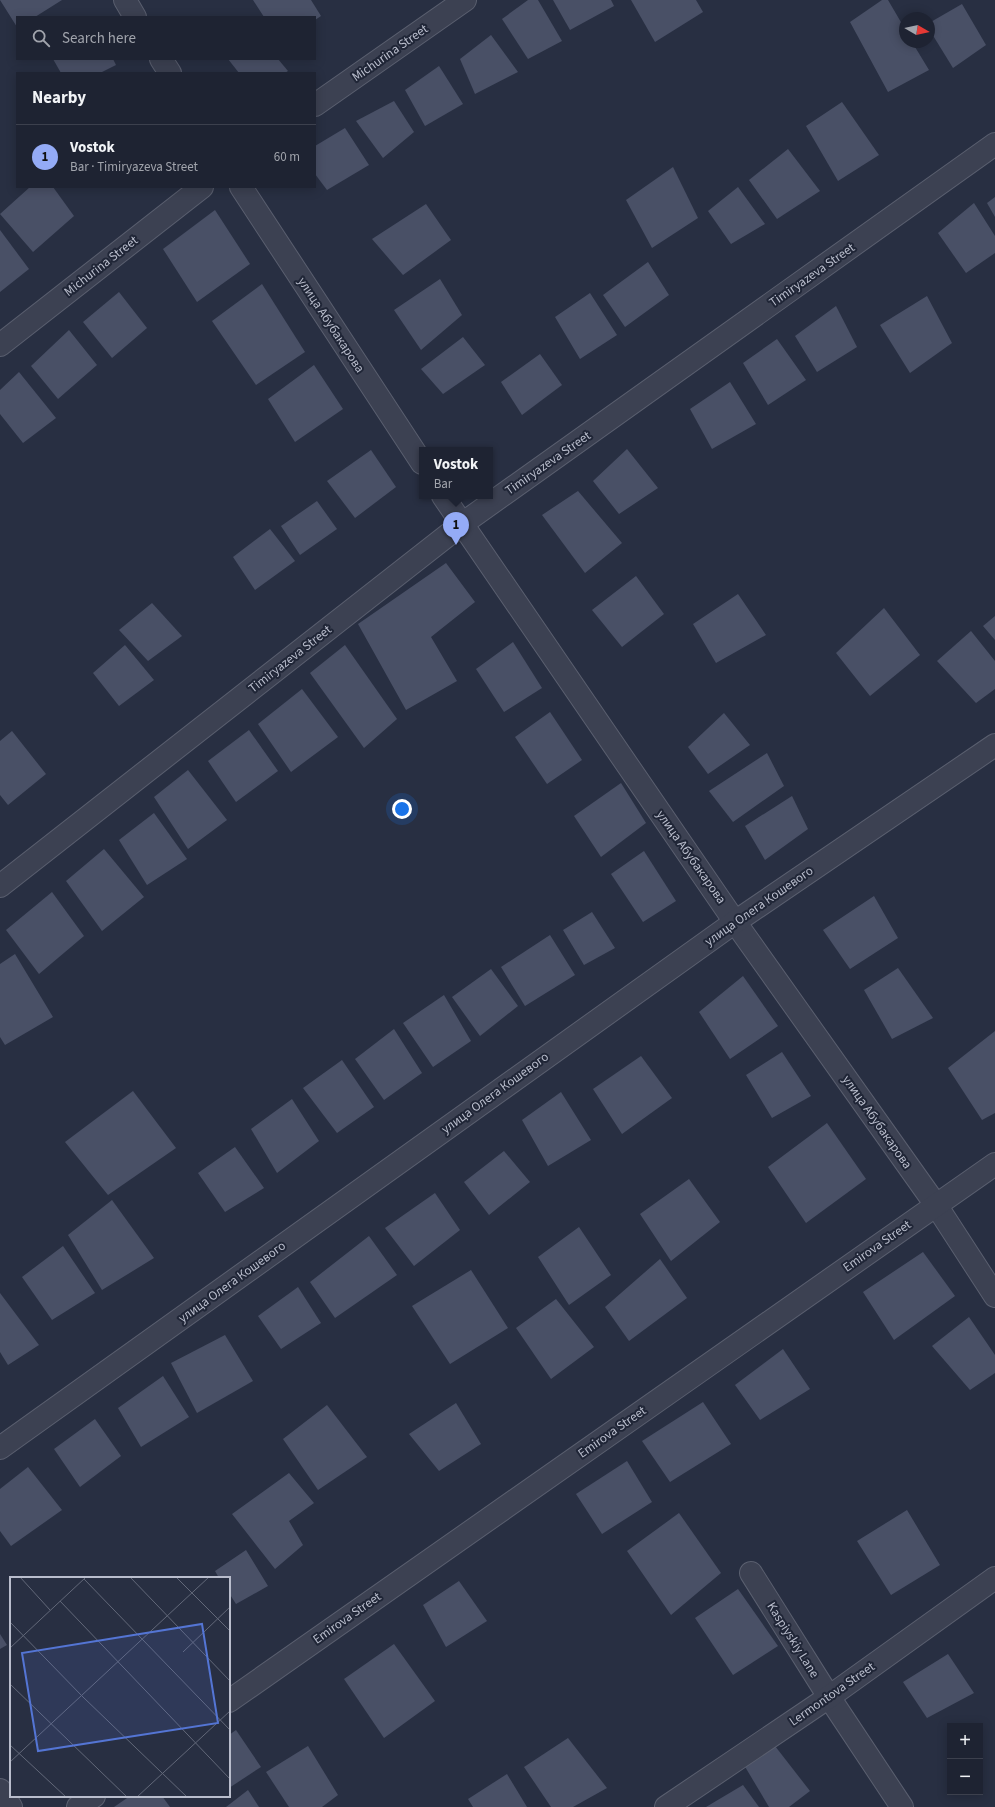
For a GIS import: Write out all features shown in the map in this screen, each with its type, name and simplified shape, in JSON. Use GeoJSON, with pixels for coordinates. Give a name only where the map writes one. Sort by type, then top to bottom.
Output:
{"type":"FeatureCollection","features":[{"type":"Feature","properties":{"kind":"street"},"geometry":{"type":"LineString","coordinates":[[125,0],[134,16]]}},
{"type":"Feature","properties":{"kind":"street","name":"Michurina Street"},"geometry":{"type":"LineString","coordinates":[[316,104],[464,0]]}},
{"type":"Feature","properties":{"kind":"street"},"geometry":{"type":"LineString","coordinates":[[162,60],[169,72]]}},
{"type":"Feature","properties":{"kind":"street","name":"Timiryazeva Street"},"geometry":{"type":"LineString","coordinates":[[0,886],[462,524],[995,144]]}},
{"type":"Feature","properties":{"kind":"street","name":"Michurina Street"},"geometry":{"type":"LineString","coordinates":[[0,345],[201,188]]}},
{"type":"Feature","properties":{"kind":"street","name":"улица Абубакарова"},"geometry":{"type":"LineString","coordinates":[[242,188],[419,458]]}},
{"type":"Feature","properties":{"kind":"street","name":"улица Абубакарова"},"geometry":{"type":"LineString","coordinates":[[445,499],[735,922],[936,1205],[995,1296]]}},
{"type":"Feature","properties":{"kind":"street","name":"улица Олега Кошевого"},"geometry":{"type":"LineString","coordinates":[[0,1448],[735,922],[995,745]]}},
{"type":"Feature","properties":{"kind":"street","name":"Emirova Street"},"geometry":{"type":"LineString","coordinates":[[230,1700],[995,1164]]}},
{"type":"Feature","properties":{"kind":"street","name":"Kaspiyskiy Lane"},"geometry":{"type":"LineString","coordinates":[[751,1573],[829,1697],[902,1807]]}},
{"type":"Feature","properties":{"kind":"street","name":"Lermontova Street"},"geometry":{"type":"LineString","coordinates":[[666,1807],[829,1697],[995,1578]]}},
{"type":"Feature","properties":{"kind":"street"},"geometry":{"type":"LineString","coordinates":[[0,1790],[11,1807]]}},
{"type":"Feature","properties":{"kind":"street"},"geometry":{"type":"LineString","coordinates":[[78,1807],[93,1797]]}},
{"type":"Feature","properties":{"kind":"building"},"geometry":{"type":"Polygon","coordinates":[[[0,0],[62,0],[37,16],[16,16],[16,25],[0,0]]]}},
{"type":"Feature","properties":{"kind":"building"},"geometry":{"type":"Polygon","coordinates":[[[253,0],[311,0],[321,16],[316,19],[316,16],[263,16],[253,0]]]}},
{"type":"Feature","properties":{"kind":"building"},"geometry":{"type":"Polygon","coordinates":[[[528,0],[538,0],[562,41],[528,59],[502,19],[528,0]]]}},
{"type":"Feature","properties":{"kind":"building"},"geometry":{"type":"Polygon","coordinates":[[[553,0],[611,0],[614,6],[570,30],[553,0]]]}},
{"type":"Feature","properties":{"kind":"building"},"geometry":{"type":"Polygon","coordinates":[[[631,0],[696,0],[703,12],[655,42],[631,0]]]}},
{"type":"Feature","properties":{"kind":"building"},"geometry":{"type":"Polygon","coordinates":[[[882,0],[888,0],[899,19],[899,48],[916,48],[929,70],[888,92],[850,22],[882,0]]]}},
{"type":"Feature","properties":{"kind":"building"},"geometry":{"type":"Polygon","coordinates":[[[962,4],[986,45],[953,68],[935,39],[935,20],[962,4]]]}},
{"type":"Feature","properties":{"kind":"building"},"geometry":{"type":"Polygon","coordinates":[[[491,35],[518,72],[475,94],[460,59],[491,35]]]}},
{"type":"Feature","properties":{"kind":"building"},"geometry":{"type":"Polygon","coordinates":[[[54,60],[114,60],[116,65],[102,72],[60,72],[54,60]]]}},
{"type":"Feature","properties":{"kind":"building"},"geometry":{"type":"Polygon","coordinates":[[[229,60],[279,60],[288,71],[286,72],[238,72],[229,60]]]}},
{"type":"Feature","properties":{"kind":"building"},"geometry":{"type":"Polygon","coordinates":[[[439,66],[463,104],[425,126],[405,90],[439,66]]]}},
{"type":"Feature","properties":{"kind":"building"},"geometry":{"type":"Polygon","coordinates":[[[394,101],[414,132],[383,158],[356,121],[394,101]]]}},
{"type":"Feature","properties":{"kind":"building"},"geometry":{"type":"Polygon","coordinates":[[[842,102],[879,155],[838,181],[806,126],[842,102]]]}},
{"type":"Feature","properties":{"kind":"building"},"geometry":{"type":"Polygon","coordinates":[[[345,128],[369,165],[327,190],[316,175],[316,145],[345,128]]]}},
{"type":"Feature","properties":{"kind":"building"},"geometry":{"type":"Polygon","coordinates":[[[788,149],[820,191],[777,219],[749,180],[788,149]]]}},
{"type":"Feature","properties":{"kind":"building"},"geometry":{"type":"Polygon","coordinates":[[[673,167],[698,218],[652,248],[626,200],[673,167]]]}},
{"type":"Feature","properties":{"kind":"building"},"geometry":{"type":"Polygon","coordinates":[[[738,187],[765,224],[731,244],[708,211],[738,187]]]}},
{"type":"Feature","properties":{"kind":"building"},"geometry":{"type":"Polygon","coordinates":[[[29,188],[54,188],[74,216],[33,252],[0,214],[29,188]]]}},
{"type":"Feature","properties":{"kind":"building"},"geometry":{"type":"Polygon","coordinates":[[[995,197],[995,217],[987,203],[995,197]]]}},
{"type":"Feature","properties":{"kind":"building"},"geometry":{"type":"Polygon","coordinates":[[[974,203],[995,236],[995,253],[966,273],[938,233],[974,203]]]}},
{"type":"Feature","properties":{"kind":"building"},"geometry":{"type":"Polygon","coordinates":[[[426,204],[451,240],[403,275],[372,239],[426,204]]]}},
{"type":"Feature","properties":{"kind":"building"},"geometry":{"type":"Polygon","coordinates":[[[215,210],[250,264],[197,302],[163,249],[215,210]]]}},
{"type":"Feature","properties":{"kind":"building"},"geometry":{"type":"Polygon","coordinates":[[[0,230],[29,269],[0,292],[0,230]]]}},
{"type":"Feature","properties":{"kind":"building"},"geometry":{"type":"Polygon","coordinates":[[[648,262],[669,295],[625,327],[603,295],[648,262]]]}},
{"type":"Feature","properties":{"kind":"building"},"geometry":{"type":"Polygon","coordinates":[[[440,279],[462,315],[421,350],[394,310],[440,279]]]}},
{"type":"Feature","properties":{"kind":"building"},"geometry":{"type":"Polygon","coordinates":[[[262,284],[305,352],[256,385],[212,321],[262,284]]]}},
{"type":"Feature","properties":{"kind":"building"},"geometry":{"type":"Polygon","coordinates":[[[119,292],[147,328],[112,358],[83,322],[119,292]]]}},
{"type":"Feature","properties":{"kind":"building"},"geometry":{"type":"Polygon","coordinates":[[[590,293],[617,335],[580,359],[555,317],[590,293]]]}},
{"type":"Feature","properties":{"kind":"building"},"geometry":{"type":"Polygon","coordinates":[[[927,296],[952,343],[910,373],[880,325],[927,296]]]}},
{"type":"Feature","properties":{"kind":"building"},"geometry":{"type":"Polygon","coordinates":[[[836,306],[857,347],[817,372],[795,336],[836,306]]]}},
{"type":"Feature","properties":{"kind":"building"},"geometry":{"type":"Polygon","coordinates":[[[69,330],[97,365],[58,399],[31,366],[69,330]]]}},
{"type":"Feature","properties":{"kind":"building"},"geometry":{"type":"Polygon","coordinates":[[[463,337],[485,365],[443,394],[421,369],[463,337]]]}},
{"type":"Feature","properties":{"kind":"building"},"geometry":{"type":"Polygon","coordinates":[[[777,339],[806,380],[768,405],[743,363],[777,339]]]}},
{"type":"Feature","properties":{"kind":"building"},"geometry":{"type":"Polygon","coordinates":[[[540,354],[562,385],[522,415],[501,382],[540,354]]]}},
{"type":"Feature","properties":{"kind":"building"},"geometry":{"type":"Polygon","coordinates":[[[314,365],[343,409],[295,442],[268,399],[314,365]]]}},
{"type":"Feature","properties":{"kind":"building"},"geometry":{"type":"Polygon","coordinates":[[[19,372],[56,418],[23,443],[0,414],[0,390],[19,372]]]}},
{"type":"Feature","properties":{"kind":"building"},"geometry":{"type":"Polygon","coordinates":[[[730,382],[756,424],[712,449],[690,409],[730,382]]]}},
{"type":"Feature","properties":{"kind":"building"},"geometry":{"type":"Polygon","coordinates":[[[627,449],[658,488],[619,514],[593,481],[627,449]]]}},
{"type":"Feature","properties":{"kind":"building"},"geometry":{"type":"Polygon","coordinates":[[[371,450],[396,487],[355,518],[327,481],[371,450]]]}},
{"type":"Feature","properties":{"kind":"building"},"geometry":{"type":"Polygon","coordinates":[[[578,491],[622,543],[585,573],[542,515],[578,491]]]}},
{"type":"Feature","properties":{"kind":"building"},"geometry":{"type":"Polygon","coordinates":[[[317,501],[337,529],[300,555],[281,526],[317,501]]]}},
{"type":"Feature","properties":{"kind":"building"},"geometry":{"type":"Polygon","coordinates":[[[270,529],[295,561],[255,590],[233,557],[270,529]]]}},
{"type":"Feature","properties":{"kind":"building"},"geometry":{"type":"Polygon","coordinates":[[[446,563],[475,602],[431,637],[457,681],[406,710],[358,624],[446,563]]]}},
{"type":"Feature","properties":{"kind":"building"},"geometry":{"type":"Polygon","coordinates":[[[636,576],[664,614],[622,647],[592,610],[636,576]]]}},
{"type":"Feature","properties":{"kind":"building"},"geometry":{"type":"Polygon","coordinates":[[[738,594],[766,635],[716,663],[693,624],[738,594]]]}},
{"type":"Feature","properties":{"kind":"building"},"geometry":{"type":"Polygon","coordinates":[[[152,603],[182,636],[148,661],[119,630],[152,603]]]}},
{"type":"Feature","properties":{"kind":"building"},"geometry":{"type":"Polygon","coordinates":[[[884,608],[920,655],[870,696],[836,653],[884,608]]]}},
{"type":"Feature","properties":{"kind":"building"},"geometry":{"type":"Polygon","coordinates":[[[995,616],[995,640],[983,626],[995,616]]]}},
{"type":"Feature","properties":{"kind":"building"},"geometry":{"type":"Polygon","coordinates":[[[971,631],[995,661],[995,689],[976,703],[937,661],[971,631]]]}},
{"type":"Feature","properties":{"kind":"building"},"geometry":{"type":"Polygon","coordinates":[[[513,642],[542,688],[504,712],[476,669],[513,642]]]}},
{"type":"Feature","properties":{"kind":"building"},"geometry":{"type":"Polygon","coordinates":[[[125,645],[154,680],[119,706],[93,673],[125,645]]]}},
{"type":"Feature","properties":{"kind":"building"},"geometry":{"type":"Polygon","coordinates":[[[345,645],[397,719],[364,748],[310,673],[345,645]]]}},
{"type":"Feature","properties":{"kind":"building"},"geometry":{"type":"Polygon","coordinates":[[[302,689],[338,737],[291,772],[258,724],[302,689]]]}},
{"type":"Feature","properties":{"kind":"building"},"geometry":{"type":"Polygon","coordinates":[[[550,712],[582,760],[547,784],[515,737],[550,712]]]}},
{"type":"Feature","properties":{"kind":"building"},"geometry":{"type":"Polygon","coordinates":[[[724,713],[750,745],[708,774],[688,747],[724,713]]]}},
{"type":"Feature","properties":{"kind":"building"},"geometry":{"type":"Polygon","coordinates":[[[249,730],[278,771],[236,802],[208,761],[249,730]]]}},
{"type":"Feature","properties":{"kind":"building"},"geometry":{"type":"Polygon","coordinates":[[[12,731],[46,774],[8,805],[0,795],[0,741],[12,731]]]}},
{"type":"Feature","properties":{"kind":"building"},"geometry":{"type":"Polygon","coordinates":[[[767,753],[784,786],[733,822],[709,791],[767,753]]]}},
{"type":"Feature","properties":{"kind":"building"},"geometry":{"type":"Polygon","coordinates":[[[188,770],[227,820],[188,849],[154,797],[188,770]]]}},
{"type":"Feature","properties":{"kind":"building"},"geometry":{"type":"Polygon","coordinates":[[[621,783],[646,823],[601,857],[574,816],[621,783]]]}},
{"type":"Feature","properties":{"kind":"building"},"geometry":{"type":"Polygon","coordinates":[[[792,796],[808,829],[765,860],[745,826],[792,796]]]}},
{"type":"Feature","properties":{"kind":"building"},"geometry":{"type":"Polygon","coordinates":[[[154,813],[187,859],[147,885],[119,840],[154,813]]]}},
{"type":"Feature","properties":{"kind":"building"},"geometry":{"type":"Polygon","coordinates":[[[104,849],[144,897],[102,931],[66,881],[104,849]]]}},
{"type":"Feature","properties":{"kind":"building"},"geometry":{"type":"Polygon","coordinates":[[[644,851],[676,901],[643,922],[611,874],[644,851]]]}},
{"type":"Feature","properties":{"kind":"building"},"geometry":{"type":"Polygon","coordinates":[[[52,892],[84,936],[39,974],[6,930],[52,892]]]}},
{"type":"Feature","properties":{"kind":"building"},"geometry":{"type":"Polygon","coordinates":[[[874,896],[898,938],[850,969],[823,930],[874,896]]]}},
{"type":"Feature","properties":{"kind":"building"},"geometry":{"type":"Polygon","coordinates":[[[592,912],[615,948],[584,965],[563,930],[592,912]]]}},
{"type":"Feature","properties":{"kind":"building"},"geometry":{"type":"Polygon","coordinates":[[[550,935],[575,975],[525,1006],[501,967],[550,935]]]}},
{"type":"Feature","properties":{"kind":"building"},"geometry":{"type":"Polygon","coordinates":[[[15,954],[53,1017],[5,1045],[0,1037],[0,964],[15,954]]]}},
{"type":"Feature","properties":{"kind":"building"},"geometry":{"type":"Polygon","coordinates":[[[898,968],[933,1018],[892,1039],[864,990],[898,968]]]}},
{"type":"Feature","properties":{"kind":"building"},"geometry":{"type":"Polygon","coordinates":[[[491,969],[518,1006],[480,1036],[452,997],[491,969]]]}},
{"type":"Feature","properties":{"kind":"building"},"geometry":{"type":"Polygon","coordinates":[[[743,976],[778,1026],[730,1059],[699,1012],[743,976]]]}},
{"type":"Feature","properties":{"kind":"building"},"geometry":{"type":"Polygon","coordinates":[[[444,995],[471,1041],[433,1067],[403,1023],[444,995]]]}},
{"type":"Feature","properties":{"kind":"building"},"geometry":{"type":"Polygon","coordinates":[[[394,1029],[422,1073],[384,1100],[355,1059],[394,1029]]]}},
{"type":"Feature","properties":{"kind":"building"},"geometry":{"type":"Polygon","coordinates":[[[995,1031],[995,1113],[982,1120],[948,1068],[995,1031]]]}},
{"type":"Feature","properties":{"kind":"building"},"geometry":{"type":"Polygon","coordinates":[[[782,1052],[811,1096],[772,1118],[746,1075],[782,1052]]]}},
{"type":"Feature","properties":{"kind":"building"},"geometry":{"type":"Polygon","coordinates":[[[641,1056],[672,1098],[622,1134],[593,1089],[641,1056]]]}},
{"type":"Feature","properties":{"kind":"building"},"geometry":{"type":"Polygon","coordinates":[[[342,1060],[374,1107],[337,1133],[303,1088],[342,1060]]]}},
{"type":"Feature","properties":{"kind":"building"},"geometry":{"type":"Polygon","coordinates":[[[133,1091],[176,1148],[108,1195],[65,1142],[133,1091]]]}},
{"type":"Feature","properties":{"kind":"building"},"geometry":{"type":"Polygon","coordinates":[[[561,1092],[591,1140],[548,1166],[522,1120],[561,1092]]]}},
{"type":"Feature","properties":{"kind":"building"},"geometry":{"type":"Polygon","coordinates":[[[292,1099],[319,1141],[277,1173],[251,1129],[292,1099]]]}},
{"type":"Feature","properties":{"kind":"building"},"geometry":{"type":"Polygon","coordinates":[[[827,1123],[866,1179],[806,1223],[768,1167],[827,1123]]]}},
{"type":"Feature","properties":{"kind":"building"},"geometry":{"type":"Polygon","coordinates":[[[235,1147],[264,1188],[225,1212],[198,1173],[235,1147]]]}},
{"type":"Feature","properties":{"kind":"building"},"geometry":{"type":"Polygon","coordinates":[[[504,1151],[530,1182],[489,1215],[464,1182],[504,1151]]]}},
{"type":"Feature","properties":{"kind":"building"},"geometry":{"type":"Polygon","coordinates":[[[689,1179],[720,1222],[671,1261],[640,1214],[689,1179]]]}},
{"type":"Feature","properties":{"kind":"building"},"geometry":{"type":"Polygon","coordinates":[[[435,1193],[460,1230],[414,1266],[385,1228],[435,1193]]]}},
{"type":"Feature","properties":{"kind":"building"},"geometry":{"type":"Polygon","coordinates":[[[112,1200],[154,1258],[102,1290],[68,1235],[112,1200]]]}},
{"type":"Feature","properties":{"kind":"building"},"geometry":{"type":"Polygon","coordinates":[[[579,1227],[611,1275],[569,1305],[538,1257],[579,1227]]]}},
{"type":"Feature","properties":{"kind":"building"},"geometry":{"type":"Polygon","coordinates":[[[369,1236],[397,1275],[335,1318],[310,1282],[369,1236]]]}},
{"type":"Feature","properties":{"kind":"building"},"geometry":{"type":"Polygon","coordinates":[[[63,1246],[95,1293],[52,1320],[22,1277],[63,1246]]]}},
{"type":"Feature","properties":{"kind":"building"},"geometry":{"type":"Polygon","coordinates":[[[923,1252],[955,1296],[894,1340],[863,1292],[923,1252]]]}},
{"type":"Feature","properties":{"kind":"building"},"geometry":{"type":"Polygon","coordinates":[[[660,1259],[687,1298],[629,1341],[605,1307],[660,1259]]]}},
{"type":"Feature","properties":{"kind":"building"},"geometry":{"type":"Polygon","coordinates":[[[471,1270],[508,1328],[450,1364],[412,1306],[471,1270]]]}},
{"type":"Feature","properties":{"kind":"building"},"geometry":{"type":"Polygon","coordinates":[[[298,1287],[321,1323],[281,1349],[258,1316],[298,1287]]]}},
{"type":"Feature","properties":{"kind":"building"},"geometry":{"type":"Polygon","coordinates":[[[0,1293],[39,1345],[8,1365],[0,1352],[0,1293]]]}},
{"type":"Feature","properties":{"kind":"building"},"geometry":{"type":"Polygon","coordinates":[[[556,1299],[594,1347],[551,1379],[516,1328],[556,1299]]]}},
{"type":"Feature","properties":{"kind":"building"},"geometry":{"type":"Polygon","coordinates":[[[969,1317],[995,1355],[995,1373],[970,1390],[932,1346],[969,1317]]]}},
{"type":"Feature","properties":{"kind":"building"},"geometry":{"type":"Polygon","coordinates":[[[225,1335],[253,1381],[197,1413],[171,1363],[225,1335]]]}},
{"type":"Feature","properties":{"kind":"building"},"geometry":{"type":"Polygon","coordinates":[[[783,1349],[810,1389],[760,1420],[735,1385],[783,1349]]]}},
{"type":"Feature","properties":{"kind":"building"},"geometry":{"type":"Polygon","coordinates":[[[163,1376],[189,1417],[141,1447],[118,1408],[163,1376]]]}},
{"type":"Feature","properties":{"kind":"building"},"geometry":{"type":"Polygon","coordinates":[[[703,1402],[731,1444],[670,1482],[642,1441],[703,1402]]]}},
{"type":"Feature","properties":{"kind":"building"},"geometry":{"type":"Polygon","coordinates":[[[456,1403],[481,1444],[439,1471],[409,1434],[456,1403]]]}},
{"type":"Feature","properties":{"kind":"building"},"geometry":{"type":"Polygon","coordinates":[[[327,1405],[367,1457],[318,1490],[283,1439],[327,1405]]]}},
{"type":"Feature","properties":{"kind":"building"},"geometry":{"type":"Polygon","coordinates":[[[95,1419],[121,1456],[80,1487],[54,1449],[95,1419]]]}},
{"type":"Feature","properties":{"kind":"building"},"geometry":{"type":"Polygon","coordinates":[[[627,1461],[652,1502],[602,1534],[576,1494],[627,1461]]]}},
{"type":"Feature","properties":{"kind":"building"},"geometry":{"type":"Polygon","coordinates":[[[28,1467],[62,1510],[11,1546],[0,1531],[0,1489],[28,1467]]]}},
{"type":"Feature","properties":{"kind":"building"},"geometry":{"type":"Polygon","coordinates":[[[289,1473],[314,1503],[289,1521],[303,1545],[275,1569],[232,1514],[289,1473]]]}},
{"type":"Feature","properties":{"kind":"building"},"geometry":{"type":"Polygon","coordinates":[[[907,1510],[940,1565],[891,1595],[857,1541],[907,1510]]]}},
{"type":"Feature","properties":{"kind":"building"},"geometry":{"type":"Polygon","coordinates":[[[679,1513],[721,1573],[671,1615],[627,1551],[679,1513]]]}},
{"type":"Feature","properties":{"kind":"building"},"geometry":{"type":"Polygon","coordinates":[[[246,1550],[268,1586],[236,1604],[230,1595],[230,1577],[218,1577],[215,1571],[246,1550]]]}},
{"type":"Feature","properties":{"kind":"building"},"geometry":{"type":"Polygon","coordinates":[[[459,1581],[487,1621],[446,1647],[423,1605],[459,1581]]]}},
{"type":"Feature","properties":{"kind":"building"},"geometry":{"type":"Polygon","coordinates":[[[738,1589],[778,1646],[733,1675],[695,1618],[738,1589]]]}},
{"type":"Feature","properties":{"kind":"building"},"geometry":{"type":"Polygon","coordinates":[[[0,1634],[7,1645],[0,1649],[0,1634]]]}},
{"type":"Feature","properties":{"kind":"building"},"geometry":{"type":"Polygon","coordinates":[[[394,1644],[435,1701],[384,1738],[344,1679],[394,1644]]]}},
{"type":"Feature","properties":{"kind":"building"},"geometry":{"type":"Polygon","coordinates":[[[948,1654],[974,1693],[927,1718],[903,1682],[948,1654]]]}},
{"type":"Feature","properties":{"kind":"building"},"geometry":{"type":"Polygon","coordinates":[[[236,1730],[261,1767],[230,1787],[230,1734],[236,1730]]]}},
{"type":"Feature","properties":{"kind":"building"},"geometry":{"type":"Polygon","coordinates":[[[568,1738],[607,1788],[573,1807],[551,1807],[524,1767],[568,1738]]]}},
{"type":"Feature","properties":{"kind":"building"},"geometry":{"type":"Polygon","coordinates":[[[308,1746],[338,1795],[322,1807],[289,1807],[266,1772],[308,1746]]]}},
{"type":"Feature","properties":{"kind":"building"},"geometry":{"type":"Polygon","coordinates":[[[775,1746],[810,1791],[789,1807],[769,1807],[744,1765],[775,1746]]]}},
{"type":"Feature","properties":{"kind":"building"},"geometry":{"type":"Polygon","coordinates":[[[507,1774],[527,1807],[473,1807],[468,1799],[507,1774]]]}},
{"type":"Feature","properties":{"kind":"building"},"geometry":{"type":"Polygon","coordinates":[[[743,1785],[759,1807],[706,1807],[743,1785]]]}},
{"type":"Feature","properties":{"kind":"building"},"geometry":{"type":"Polygon","coordinates":[[[248,1790],[259,1807],[226,1807],[248,1790]]]}},
{"type":"Feature","properties":{"kind":"building"},"geometry":{"type":"Polygon","coordinates":[[[129,1797],[163,1797],[170,1807],[114,1807],[129,1797]]]}},
{"type":"Feature","properties":{"kind":"place","name":"Vostok"},"geometry":{"type":"Point","coordinates":[456,545]}}]}
